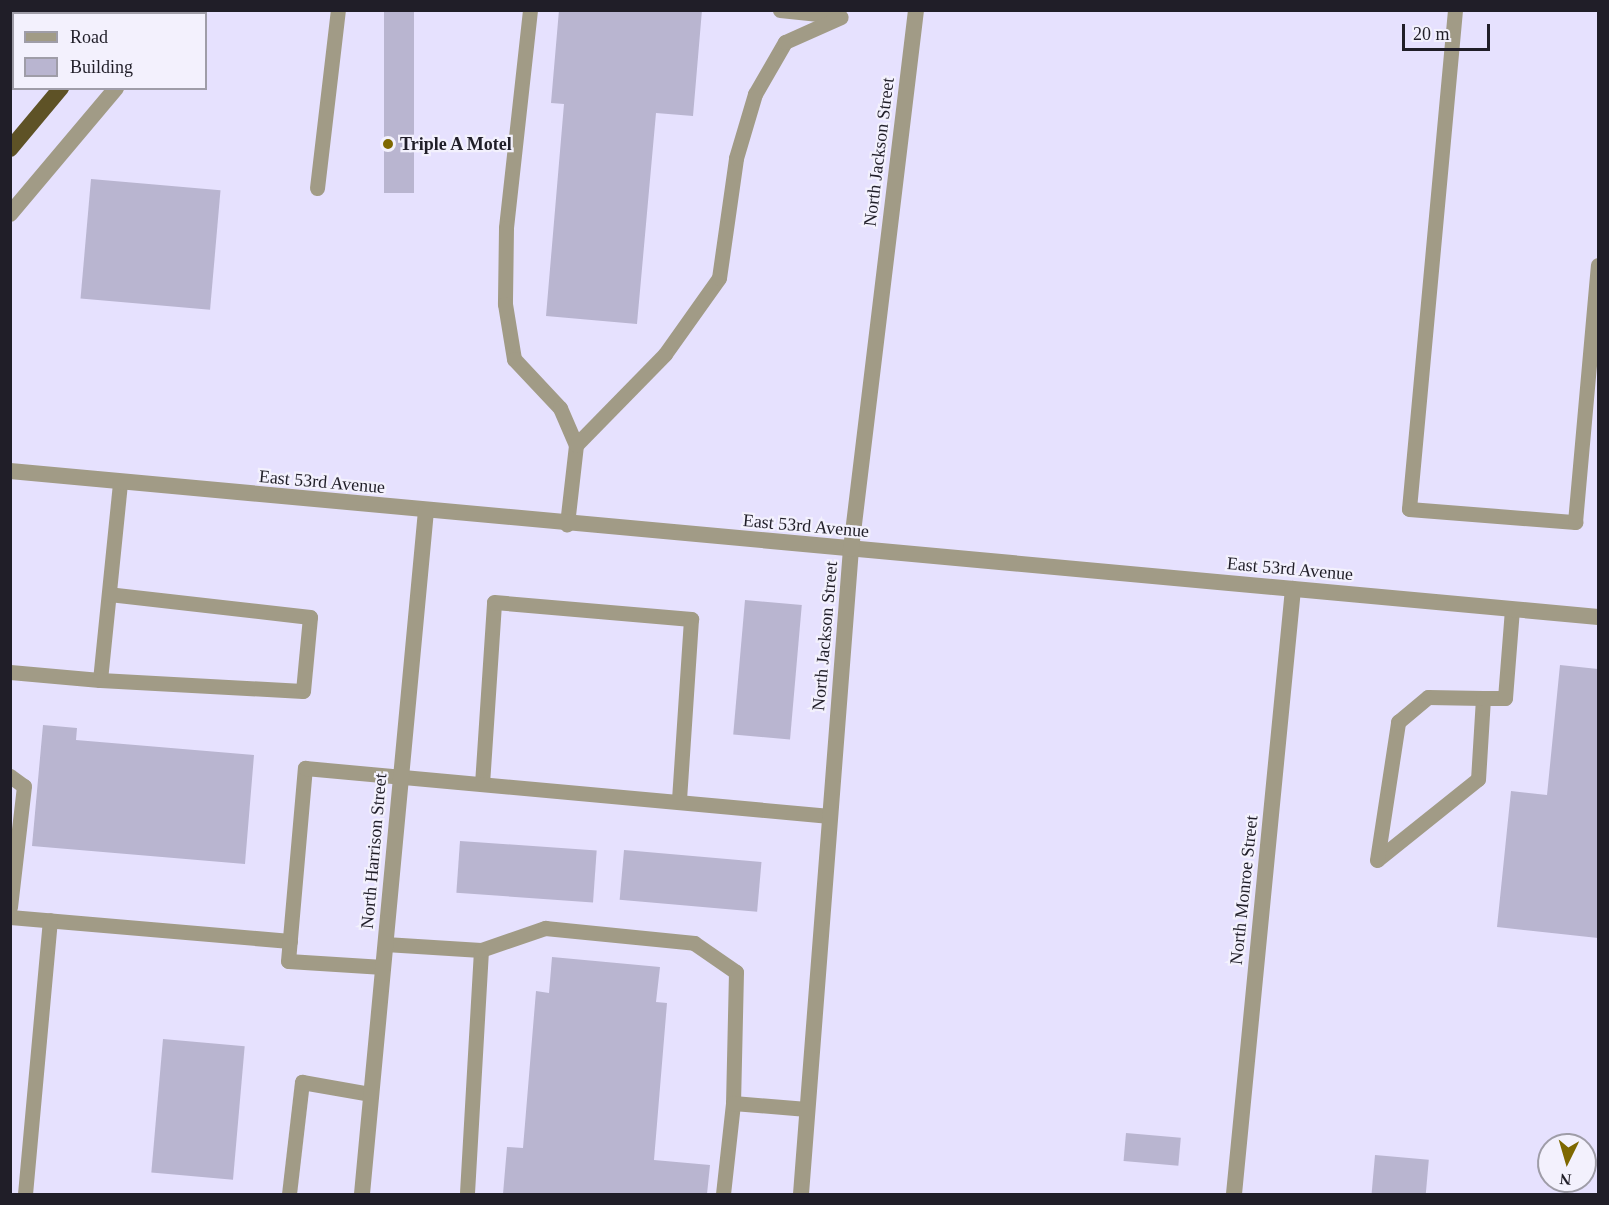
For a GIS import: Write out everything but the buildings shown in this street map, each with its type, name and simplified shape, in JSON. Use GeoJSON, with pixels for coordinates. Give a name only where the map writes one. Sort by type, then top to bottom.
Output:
{"type":"FeatureCollection","features":[{"type":"Feature","properties":{"kind":"highway"},"geometry":{"type":"LineString","coordinates":[[10,149],[59,90]]}},
{"type":"Feature","properties":{"kind":"street","name":"North Jackson Street"},"geometry":{"type":"LineString","coordinates":[[801,1194],[851,549],[916,10]]}},
{"type":"Feature","properties":{"kind":"street"},"geometry":{"type":"LineString","coordinates":[[10,214],[114,90]]}},
{"type":"Feature","properties":{"kind":"street","name":"East 53rd Avenue"},"geometry":{"type":"LineString","coordinates":[[10,471],[120,483],[1599,617]]}},
{"type":"Feature","properties":{"kind":"street","name":"North Harrison Street"},"geometry":{"type":"LineString","coordinates":[[362,1194],[426,511]]}},
{"type":"Feature","properties":{"kind":"street","name":"North Monroe Street"},"geometry":{"type":"LineString","coordinates":[[1234,1194],[1293,589]]}},
{"type":"Feature","properties":{"kind":"lane"},"geometry":{"type":"LineString","coordinates":[[317,188],[339,10]]}},
{"type":"Feature","properties":{"kind":"lane"},"geometry":{"type":"LineString","coordinates":[[530,10],[506,228],[506,304],[514,358],[560,408],[576,445],[567,524]]}},
{"type":"Feature","properties":{"kind":"lane"},"geometry":{"type":"LineString","coordinates":[[780,10],[842,14]]}},
{"type":"Feature","properties":{"kind":"lane"},"geometry":{"type":"LineString","coordinates":[[1455,10],[1409,509],[1575,522],[1599,265]]}},
{"type":"Feature","properties":{"kind":"lane"},"geometry":{"type":"LineString","coordinates":[[576,445],[665,354],[719,278],[739,147],[754,94],[785,42],[842,14]]}},
{"type":"Feature","properties":{"kind":"lane"},"geometry":{"type":"LineString","coordinates":[[100,680],[120,483]]}},
{"type":"Feature","properties":{"kind":"lane"},"geometry":{"type":"LineString","coordinates":[[10,672],[100,680],[303,691],[310,617],[109,594]]}},
{"type":"Feature","properties":{"kind":"lane"},"geometry":{"type":"LineString","coordinates":[[482,784],[494,602],[691,619],[679,802]]}},
{"type":"Feature","properties":{"kind":"lane"},"geometry":{"type":"LineString","coordinates":[[1484,698],[1478,779],[1377,860],[1398,722],[1428,697],[1505,698],[1512,609]]}},
{"type":"Feature","properties":{"kind":"lane"},"geometry":{"type":"LineString","coordinates":[[383,967],[288,961],[305,768],[830,816]]}},
{"type":"Feature","properties":{"kind":"lane"},"geometry":{"type":"LineString","coordinates":[[10,776],[24,786],[10,908]]}},
{"type":"Feature","properties":{"kind":"lane"},"geometry":{"type":"LineString","coordinates":[[10,918],[290,941]]}},
{"type":"Feature","properties":{"kind":"lane"},"geometry":{"type":"LineString","coordinates":[[25,1194],[50,920]]}},
{"type":"Feature","properties":{"kind":"lane"},"geometry":{"type":"LineString","coordinates":[[386,944],[481,950],[545,928],[694,943],[736,972],[733,1103],[723,1194]]}},
{"type":"Feature","properties":{"kind":"lane"},"geometry":{"type":"LineString","coordinates":[[467,1194],[481,950]]}},
{"type":"Feature","properties":{"kind":"lane"},"geometry":{"type":"LineString","coordinates":[[289,1194],[302,1082],[371,1094]]}},
{"type":"Feature","properties":{"kind":"lane"},"geometry":{"type":"LineString","coordinates":[[733,1103],[807,1110]]}},
{"type":"Feature","properties":{"kind":"place","name":"Triple A Motel"},"geometry":{"type":"Point","coordinates":[388,144]}}]}
